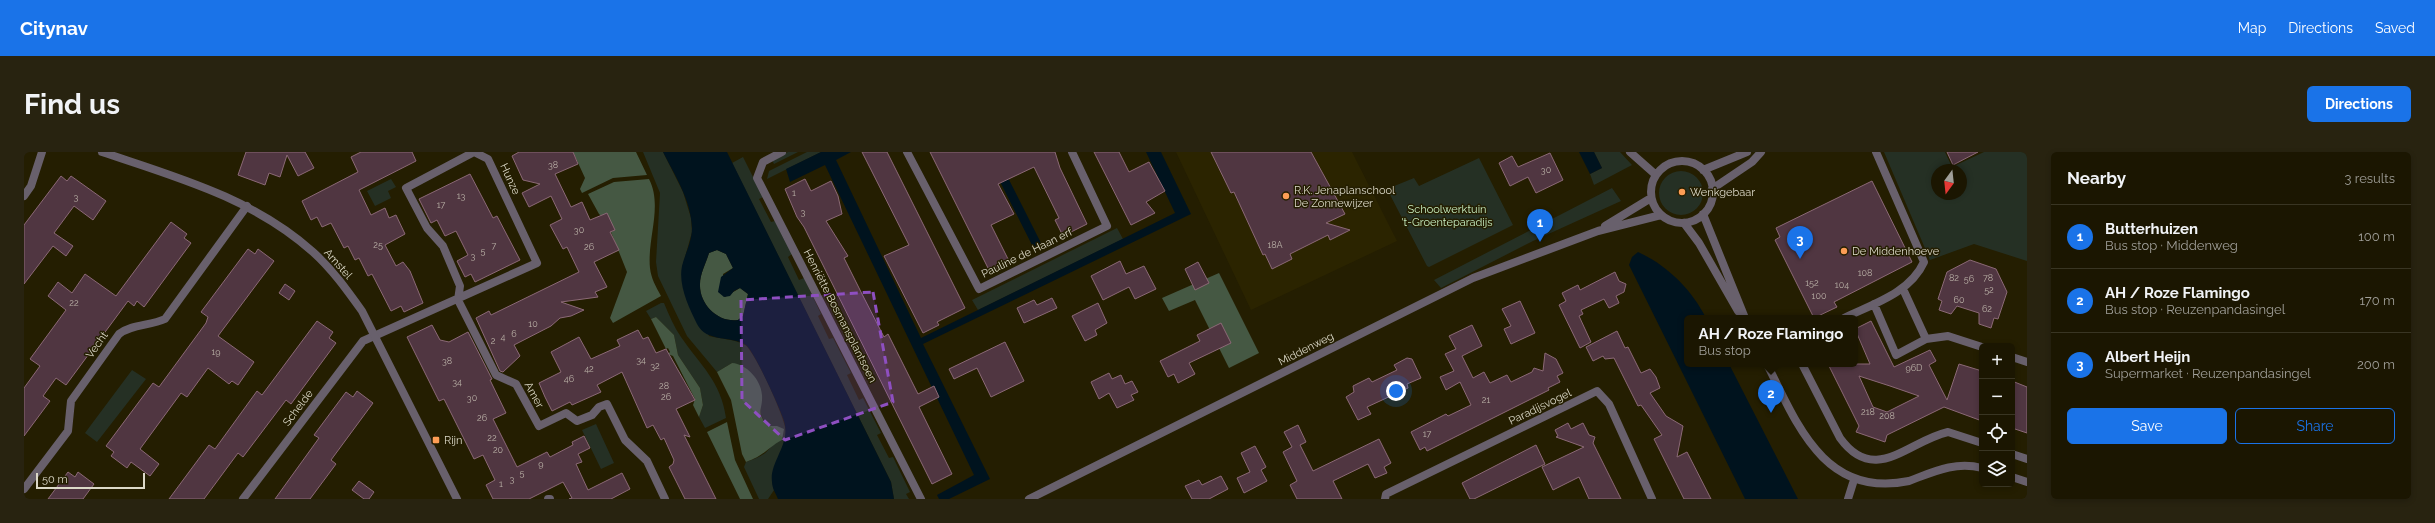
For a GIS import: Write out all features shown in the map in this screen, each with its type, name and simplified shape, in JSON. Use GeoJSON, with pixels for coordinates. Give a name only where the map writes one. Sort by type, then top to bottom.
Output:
{"type":"FeatureCollection","features":[{"type":"Feature","properties":{"kind":"street"},"geometry":{"type":"LineString","coordinates":[[24,196],[31,186],[42,152]]}},
{"type":"Feature","properties":{"kind":"street","name":"Amstel"},"geometry":{"type":"LineString","coordinates":[[102,152],[207,187],[247,206],[288,232],[326,265],[362,310],[457,499]]}},
{"type":"Feature","properties":{"kind":"street","name":"Hunze"},"geometry":{"type":"LineString","coordinates":[[375,336],[458,300],[537,263],[488,159],[474,152],[406,188],[427,228],[443,246],[460,286],[458,300]]}},
{"type":"Feature","properties":{"kind":"street","name":"Henriëtte Bosmansplantsoen"},"geometry":{"type":"LineString","coordinates":[[782,152],[763,162],[757,178],[921,499]]}},
{"type":"Feature","properties":{"kind":"street","name":"Pauline de Haan erf"},"geometry":{"type":"LineString","coordinates":[[907,152],[979,289],[1108,226],[1072,152]]}},
{"type":"Feature","properties":{"kind":"street"},"geometry":{"type":"LineString","coordinates":[[1630,152],[1656,175]]}},
{"type":"Feature","properties":{"kind":"street"},"geometry":{"type":"LineString","coordinates":[[1703,170],[1747,152]]}},
{"type":"Feature","properties":{"kind":"street"},"geometry":{"type":"LineString","coordinates":[[1712,189],[1752,162],[1761,152]]}},
{"type":"Feature","properties":{"kind":"street"},"geometry":{"type":"LineString","coordinates":[[1850,315],[1903,289],[1918,273],[1924,262],[1876,152]]}},
{"type":"Feature","properties":{"kind":"street"},"geometry":{"type":"LineString","coordinates":[[1678,162],[1694,164],[1703,170],[1709,179],[1712,189],[1709,206],[1704,214],[1696,220],[1684,223],[1672,222],[1661,215],[1652,198],[1652,183],[1656,175],[1663,168],[1678,162]]}},
{"type":"Feature","properties":{"kind":"street","name":"Middenweg"},"geometry":{"type":"LineString","coordinates":[[1598,231],[1652,198]]}},
{"type":"Feature","properties":{"kind":"street","name":"Vecht"},"geometry":{"type":"LineString","coordinates":[[24,489],[68,431],[71,401],[119,334],[127,328],[154,324],[165,319],[247,206]]}},
{"type":"Feature","properties":{"kind":"street"},"geometry":{"type":"LineString","coordinates":[[1704,214],[1744,315]]}},
{"type":"Feature","properties":{"kind":"street","name":"Middenweg"},"geometry":{"type":"LineString","coordinates":[[1029,499],[1473,278],[1598,231],[1661,215]]}},
{"type":"Feature","properties":{"kind":"street"},"geometry":{"type":"LineString","coordinates":[[1684,223],[1699,243],[1740,315]]}},
{"type":"Feature","properties":{"kind":"street"},"geometry":{"type":"LineString","coordinates":[[1903,289],[1926,339]]}},
{"type":"Feature","properties":{"kind":"street","name":"Amer"},"geometry":{"type":"LineString","coordinates":[[458,300],[496,375],[516,384],[539,426],[566,413],[577,421],[592,415],[599,407],[608,404],[624,440],[647,461],[665,499]]}},
{"type":"Feature","properties":{"kind":"street"},"geometry":{"type":"LineString","coordinates":[[1874,304],[1896,355],[1926,339],[1948,336],[1979,346]]}},
{"type":"Feature","properties":{"kind":"street","name":"Schelde"},"geometry":{"type":"LineString","coordinates":[[243,499],[363,341],[375,336]]}},
{"type":"Feature","properties":{"kind":"street"},"geometry":{"type":"LineString","coordinates":[[2015,358],[2027,362]]}},
{"type":"Feature","properties":{"kind":"street"},"geometry":{"type":"LineString","coordinates":[[1769,367],[1815,455],[1834,474],[1852,483],[1886,487],[1902,484],[1956,465],[1979,468]]}},
{"type":"Feature","properties":{"kind":"street"},"geometry":{"type":"LineString","coordinates":[[1804,367],[1840,438],[1848,448],[1861,456],[1874,460],[1886,459],[1948,432],[1979,442]]}},
{"type":"Feature","properties":{"kind":"street","name":"Paradijsvogel"},"geometry":{"type":"LineString","coordinates":[[1385,499],[1386,494],[1597,391],[1609,404],[1652,499]]}},
{"type":"Feature","properties":{"kind":"street"},"geometry":{"type":"LineString","coordinates":[[2015,455],[2027,459]]}},
{"type":"Feature","properties":{"kind":"street"},"geometry":{"type":"LineString","coordinates":[[2015,478],[2027,482]]}},
{"type":"Feature","properties":{"kind":"street"},"geometry":{"type":"LineString","coordinates":[[1848,499],[1852,483]]}},
{"type":"Feature","properties":{"kind":"highlighted area"},"geometry":{"type":"Polygon","coordinates":[[[873,292],[893,402],[785,440],[742,400],[741,300],[873,292]]]}},
{"type":"Feature","properties":{"kind":"shaded area","name":"R.K. Jenaplanschool De Zonnewijzer"},"geometry":{"type":"Polygon","coordinates":[[[1176,152],[1352,152],[1397,241],[1251,310],[1176,152]]]}},
{"type":"Feature","properties":{"kind":"green space"},"geometry":{"type":"Polygon","coordinates":[[[573,152],[636,152],[647,175],[613,178],[582,193],[580,189],[585,178],[573,152]]]}},
{"type":"Feature","properties":{"kind":"green space"},"geometry":{"type":"Polygon","coordinates":[[[643,152],[663,152],[683,192],[691,218],[692,232],[682,268],[682,280],[709,336],[737,341],[745,345],[750,350],[763,373],[785,426],[785,440],[773,475],[774,490],[768,499],[759,499],[744,467],[746,462],[760,457],[769,450],[776,434],[777,426],[768,426],[765,422],[760,412],[762,395],[732,363],[717,372],[687,336],[658,276],[656,262],[660,193],[643,152]]]}},
{"type":"Feature","properties":{"kind":"green space"},"geometry":{"type":"Polygon","coordinates":[[[788,152],[798,152],[774,164],[772,160],[788,152]]]}},
{"type":"Feature","properties":{"kind":"green space"},"geometry":{"type":"Polygon","coordinates":[[[807,152],[821,152],[767,179],[769,171],[807,152]]]}},
{"type":"Feature","properties":{"kind":"green space"},"geometry":{"type":"Polygon","coordinates":[[[1594,152],[1620,152],[1632,165],[1594,185],[1590,174],[1602,168],[1594,152]]]}},
{"type":"Feature","properties":{"kind":"green space"},"geometry":{"type":"Polygon","coordinates":[[[1884,152],[1945,152],[1951,164],[1931,164],[1931,200],[1967,200],[1967,164],[1958,164],[1984,152],[2027,152],[2027,261],[1974,244],[1930,260],[1884,152]]]}},
{"type":"Feature","properties":{"kind":"green space"},"geometry":{"type":"Polygon","coordinates":[[[743,157],[763,197],[759,199],[771,222],[775,221],[792,254],[788,257],[799,280],[804,278],[821,314],[818,316],[829,339],[833,338],[851,373],[847,375],[859,400],[863,398],[881,433],[877,435],[889,458],[893,457],[910,492],[906,494],[909,499],[894,499],[891,482],[732,163],[743,157]]]}},
{"type":"Feature","properties":{"kind":"green space","name":"Schoolwerktuin 't-Groenteparadijs"},"geometry":{"type":"Polygon","coordinates":[[[1479,158],[1513,225],[1429,267],[1427,266],[1387,189],[1414,178],[1419,186],[1479,158]]]}},
{"type":"Feature","properties":{"kind":"green space"},"geometry":{"type":"Polygon","coordinates":[[[1681,171],[1693,175],[1699,181],[1703,193],[1699,205],[1693,211],[1681,215],[1669,211],[1663,205],[1659,193],[1663,181],[1669,175],[1681,171]]]}},
{"type":"Feature","properties":{"kind":"green space"},"geometry":{"type":"Polygon","coordinates":[[[391,179],[396,187],[388,191],[391,198],[375,206],[367,191],[391,179]]]}},
{"type":"Feature","properties":{"kind":"green space"},"geometry":{"type":"Polygon","coordinates":[[[649,179],[655,200],[650,268],[653,279],[661,296],[613,323],[610,318],[627,272],[611,232],[615,230],[613,226],[599,214],[588,194],[614,182],[649,179]]]}},
{"type":"Feature","properties":{"kind":"green space"},"geometry":{"type":"Polygon","coordinates":[[[1612,188],[1621,201],[1533,241],[1441,288],[1434,280],[1612,188]]]}},
{"type":"Feature","properties":{"kind":"green space"},"geometry":{"type":"Polygon","coordinates":[[[1117,228],[1123,239],[978,310],[972,300],[1117,228]]]}},
{"type":"Feature","properties":{"kind":"green space"},"geometry":{"type":"Polygon","coordinates":[[[717,250],[726,254],[733,268],[723,274],[725,297],[740,288],[748,294],[743,316],[738,320],[731,320],[717,315],[706,305],[703,298],[700,284],[701,276],[709,253],[717,250]]]}},
{"type":"Feature","properties":{"kind":"green space"},"geometry":{"type":"Polygon","coordinates":[[[1219,273],[1259,353],[1229,368],[1195,300],[1169,311],[1162,298],[1219,273]]]}},
{"type":"Feature","properties":{"kind":"green space"},"geometry":{"type":"Polygon","coordinates":[[[661,303],[664,303],[678,333],[709,374],[720,394],[726,418],[705,428],[699,417],[703,405],[700,388],[678,355],[674,335],[656,317],[651,319],[646,311],[661,303]]]}},
{"type":"Feature","properties":{"kind":"green space"},"geometry":{"type":"Polygon","coordinates":[[[656,317],[674,335],[678,355],[700,388],[703,405],[699,417],[693,405],[695,399],[673,356],[668,354],[670,352],[668,348],[666,349],[651,319],[656,317]]]}},
{"type":"Feature","properties":{"kind":"green space"},"geometry":{"type":"Polygon","coordinates":[[[732,363],[747,369],[759,383],[762,395],[760,411],[764,421],[768,426],[777,426],[784,429],[782,440],[761,455],[746,462],[742,454],[731,400],[717,372],[732,363]]]}},
{"type":"Feature","properties":{"kind":"green space"},"geometry":{"type":"Polygon","coordinates":[[[132,370],[146,379],[97,442],[85,433],[132,370]]]}},
{"type":"Feature","properties":{"kind":"green space"},"geometry":{"type":"Polygon","coordinates":[[[727,422],[735,460],[753,499],[740,499],[707,432],[727,422]]]}},
{"type":"Feature","properties":{"kind":"green space"},"geometry":{"type":"Polygon","coordinates":[[[596,424],[614,463],[601,469],[582,430],[596,424]]]}},
{"type":"Feature","properties":{"kind":"water"},"geometry":{"type":"Polygon","coordinates":[[[663,152],[727,152],[891,482],[894,499],[778,499],[772,482],[772,474],[785,436],[783,418],[772,391],[750,349],[740,342],[707,334],[701,330],[691,311],[685,296],[681,273],[691,238],[691,218],[686,198],[663,152]],[[717,250],[709,253],[701,276],[701,291],[706,305],[711,311],[723,318],[738,320],[743,316],[748,294],[740,288],[734,291],[730,296],[724,297],[718,292],[721,277],[733,268],[726,254],[717,250]]]}},
{"type":"Feature","properties":{"kind":"water"},"geometry":{"type":"Polygon","coordinates":[[[821,152],[851,152],[836,160],[921,338],[1175,213],[1146,152],[1161,152],[1191,214],[923,344],[990,479],[949,499],[939,499],[937,495],[974,475],[825,165],[790,182],[786,169],[821,152]]]}},
{"type":"Feature","properties":{"kind":"water"},"geometry":{"type":"Polygon","coordinates":[[[985,152],[995,152],[1041,243],[1033,247],[985,152]]]}},
{"type":"Feature","properties":{"kind":"water"},"geometry":{"type":"Polygon","coordinates":[[[1579,152],[1594,152],[1602,168],[1590,174],[1579,152]]]}},
{"type":"Feature","properties":{"kind":"water"},"geometry":{"type":"Polygon","coordinates":[[[1638,252],[1649,257],[1678,279],[1694,298],[1704,315],[1684,315],[1684,367],[1731,367],[1798,499],[1745,499],[1629,265],[1632,257],[1638,252]]]}},
{"type":"Feature","properties":{"kind":"building"},"geometry":{"type":"Polygon","coordinates":[[[246,152],[305,152],[314,168],[298,176],[287,155],[280,177],[269,173],[265,185],[238,175],[246,152]]]}},
{"type":"Feature","properties":{"kind":"building"},"geometry":{"type":"Polygon","coordinates":[[[361,152],[412,152],[416,161],[359,190],[371,215],[385,208],[389,218],[396,215],[405,234],[385,245],[396,266],[403,262],[410,271],[423,303],[404,312],[401,306],[391,311],[372,274],[368,276],[359,258],[355,260],[348,246],[344,248],[331,223],[322,227],[317,217],[311,220],[302,201],[358,172],[351,157],[361,152]]]}},
{"type":"Feature","properties":{"kind":"building"},"geometry":{"type":"Polygon","coordinates":[[[519,152],[573,152],[578,164],[555,174],[571,207],[582,202],[590,220],[607,213],[615,230],[610,232],[619,250],[594,262],[607,287],[595,292],[598,297],[561,302],[584,310],[571,316],[560,318],[551,326],[514,345],[520,356],[503,372],[500,371],[476,318],[489,311],[491,315],[579,272],[567,247],[563,249],[550,225],[562,219],[551,196],[529,207],[522,193],[540,184],[523,180],[512,156],[519,152]]]}},
{"type":"Feature","properties":{"kind":"building"},"geometry":{"type":"Polygon","coordinates":[[[862,152],[887,152],[965,308],[937,322],[939,325],[923,333],[884,256],[909,245],[862,152]]]}},
{"type":"Feature","properties":{"kind":"building"},"geometry":{"type":"Polygon","coordinates":[[[930,152],[1055,152],[1060,168],[1087,224],[1063,236],[1055,220],[1059,218],[1034,167],[998,184],[1014,214],[991,225],[1010,263],[990,272],[930,152]]]}},
{"type":"Feature","properties":{"kind":"building"},"geometry":{"type":"Polygon","coordinates":[[[1094,152],[1119,152],[1129,172],[1149,162],[1165,191],[1146,202],[1155,213],[1131,225],[1094,152]]]}},
{"type":"Feature","properties":{"kind":"building"},"geometry":{"type":"Polygon","coordinates":[[[1211,152],[1311,152],[1345,214],[1326,223],[1350,230],[1330,240],[1328,235],[1290,254],[1292,259],[1272,269],[1265,254],[1263,255],[1234,192],[1231,193],[1211,152]]]}},
{"type":"Feature","properties":{"kind":"building"},"geometry":{"type":"Polygon","coordinates":[[[1947,152],[1978,152],[1955,164],[1953,164],[1947,152]]]}},
{"type":"Feature","properties":{"kind":"building"},"geometry":{"type":"Polygon","coordinates":[[[1550,153],[1563,180],[1536,193],[1528,177],[1510,186],[1499,163],[1512,156],[1518,167],[1550,153]]]}},
{"type":"Feature","properties":{"kind":"building"},"geometry":{"type":"Polygon","coordinates":[[[470,174],[493,218],[497,216],[520,260],[475,282],[471,274],[465,277],[457,261],[468,255],[456,231],[445,236],[437,220],[431,223],[419,199],[470,174]]]}},
{"type":"Feature","properties":{"kind":"building"},"geometry":{"type":"Polygon","coordinates":[[[61,176],[67,181],[71,176],[106,201],[93,220],[74,206],[54,233],[73,246],[66,256],[53,246],[24,284],[24,225],[61,176]]]}},
{"type":"Feature","properties":{"kind":"building"},"geometry":{"type":"Polygon","coordinates":[[[805,179],[811,191],[831,181],[838,196],[842,214],[826,221],[848,256],[844,258],[862,294],[884,337],[888,334],[918,394],[934,386],[939,397],[919,407],[952,474],[932,484],[804,227],[797,217],[785,189],[805,179]]]}},
{"type":"Feature","properties":{"kind":"building","name":"De Middenhoeve"},"geometry":{"type":"Polygon","coordinates":[[[1872,181],[1912,262],[1834,302],[1837,307],[1820,315],[1812,315],[1775,240],[1780,237],[1776,228],[1872,181]]]}},
{"type":"Feature","properties":{"kind":"building"},"geometry":{"type":"Polygon","coordinates":[[[171,222],[187,234],[184,238],[191,243],[144,307],[137,301],[134,306],[128,301],[66,385],[56,378],[43,396],[50,401],[24,436],[24,388],[40,366],[30,359],[66,310],[48,296],[58,282],[72,293],[85,274],[116,296],[171,222]]]}},
{"type":"Feature","properties":{"kind":"building"},"geometry":{"type":"Polygon","coordinates":[[[248,249],[255,254],[258,249],[274,261],[218,336],[254,362],[238,385],[232,381],[229,384],[208,368],[187,397],[181,393],[140,449],[159,464],[150,476],[131,462],[127,468],[111,456],[114,452],[106,446],[153,383],[159,387],[206,323],[208,317],[201,312],[248,249]]]}},
{"type":"Feature","properties":{"kind":"building"},"geometry":{"type":"Polygon","coordinates":[[[1970,260],[1996,269],[2007,292],[1998,319],[1994,318],[1991,328],[1979,324],[1979,313],[1957,306],[1951,314],[1939,310],[1942,301],[1938,299],[1947,272],[1970,260]]]}},
{"type":"Feature","properties":{"kind":"building"},"geometry":{"type":"Polygon","coordinates":[[[1120,261],[1126,274],[1144,266],[1156,289],[1135,299],[1129,287],[1103,300],[1091,276],[1120,261]]]}},
{"type":"Feature","properties":{"kind":"building"},"geometry":{"type":"Polygon","coordinates":[[[1198,262],[1209,283],[1195,290],[1185,269],[1198,262]]]}},
{"type":"Feature","properties":{"kind":"building"},"geometry":{"type":"Polygon","coordinates":[[[1615,272],[1619,281],[1626,284],[1624,292],[1616,296],[1619,303],[1609,308],[1604,299],[1581,310],[1583,314],[1579,316],[1591,342],[1580,348],[1559,305],[1566,301],[1562,293],[1578,285],[1580,290],[1615,272]]]}},
{"type":"Feature","properties":{"kind":"building"},"geometry":{"type":"Polygon","coordinates":[[[285,284],[295,291],[289,300],[279,293],[285,284]]]}},
{"type":"Feature","properties":{"kind":"building"},"geometry":{"type":"Polygon","coordinates":[[[1052,298],[1057,308],[1024,323],[1017,308],[1034,300],[1037,305],[1052,298]]]}},
{"type":"Feature","properties":{"kind":"building"},"geometry":{"type":"Polygon","coordinates":[[[1520,301],[1535,333],[1511,344],[1504,329],[1511,326],[1502,309],[1520,301]]]}},
{"type":"Feature","properties":{"kind":"building"},"geometry":{"type":"Polygon","coordinates":[[[1098,303],[1107,323],[1095,330],[1097,335],[1085,341],[1072,316],[1098,303]]]}},
{"type":"Feature","properties":{"kind":"building"},"geometry":{"type":"Polygon","coordinates":[[[317,321],[333,332],[329,338],[336,343],[291,404],[286,400],[243,457],[238,453],[204,499],[169,499],[209,445],[215,449],[257,391],[262,395],[317,321]]]}},
{"type":"Feature","properties":{"kind":"building"},"geometry":{"type":"Polygon","coordinates":[[[1871,321],[1894,367],[1930,350],[1936,361],[1929,365],[1947,400],[1959,364],[1979,370],[1979,420],[1944,407],[1887,435],[1885,442],[1856,432],[1859,426],[1830,367],[1858,367],[1858,364],[1870,364],[1858,336],[1858,328],[1871,321]],[[1859,376],[1873,407],[1887,412],[1919,396],[1859,376]]]}},
{"type":"Feature","properties":{"kind":"building"},"geometry":{"type":"Polygon","coordinates":[[[1221,323],[1231,343],[1189,363],[1195,374],[1178,383],[1174,374],[1168,377],[1160,361],[1200,341],[1197,335],[1221,323]]]}},
{"type":"Feature","properties":{"kind":"building"},"geometry":{"type":"Polygon","coordinates":[[[432,325],[440,340],[449,342],[468,332],[492,379],[490,380],[506,413],[493,419],[517,467],[547,452],[550,457],[573,445],[572,442],[584,436],[590,448],[578,454],[582,462],[576,464],[588,490],[622,473],[630,489],[611,499],[569,499],[572,498],[563,482],[529,499],[493,499],[486,485],[495,480],[483,455],[474,459],[444,399],[439,401],[407,337],[432,325]]]}},
{"type":"Feature","properties":{"kind":"building"},"geometry":{"type":"Polygon","coordinates":[[[1472,325],[1482,346],[1462,356],[1473,378],[1484,372],[1490,383],[1507,375],[1511,382],[1532,372],[1534,368],[1543,371],[1545,353],[1556,359],[1563,373],[1557,376],[1560,382],[1548,388],[1549,390],[1427,451],[1425,447],[1420,450],[1411,432],[1446,414],[1448,416],[1471,405],[1460,382],[1446,390],[1440,377],[1454,371],[1445,354],[1456,349],[1449,336],[1472,325]]]}},
{"type":"Feature","properties":{"kind":"building"},"geometry":{"type":"Polygon","coordinates":[[[638,330],[643,339],[648,337],[656,353],[666,349],[695,400],[676,409],[690,437],[684,435],[716,499],[685,499],[669,467],[673,464],[674,460],[664,438],[661,440],[653,425],[647,428],[622,372],[597,385],[601,392],[572,405],[570,402],[552,411],[545,397],[539,383],[561,372],[551,352],[579,337],[591,359],[620,346],[617,340],[638,330]]]}},
{"type":"Feature","properties":{"kind":"building"},"geometry":{"type":"Polygon","coordinates":[[[1617,331],[1625,348],[1628,347],[1641,373],[1650,369],[1656,377],[1660,388],[1650,393],[1666,416],[1683,426],[1677,457],[1687,452],[1711,499],[1684,499],[1654,439],[1662,435],[1641,405],[1638,406],[1614,358],[1605,359],[1603,356],[1593,361],[1586,347],[1617,331]]]}},
{"type":"Feature","properties":{"kind":"building"},"geometry":{"type":"Polygon","coordinates":[[[1005,342],[1024,381],[991,397],[977,368],[954,379],[949,369],[1005,342]]]}},
{"type":"Feature","properties":{"kind":"building"},"geometry":{"type":"Polygon","coordinates":[[[1407,358],[1412,359],[1421,378],[1407,384],[1408,388],[1367,407],[1371,414],[1358,420],[1346,397],[1354,392],[1353,386],[1369,378],[1372,382],[1397,370],[1394,365],[1407,358]]]}},
{"type":"Feature","properties":{"kind":"building"},"geometry":{"type":"Polygon","coordinates":[[[1109,373],[1112,379],[1121,375],[1125,384],[1132,381],[1138,392],[1131,395],[1134,400],[1117,408],[1109,393],[1099,399],[1091,382],[1109,373]]]}},
{"type":"Feature","properties":{"kind":"building"},"geometry":{"type":"Polygon","coordinates":[[[2015,382],[2027,387],[2027,433],[2015,429],[2015,382]]]}},
{"type":"Feature","properties":{"kind":"building"},"geometry":{"type":"Polygon","coordinates":[[[357,391],[373,403],[331,460],[336,464],[310,499],[275,499],[319,438],[314,435],[346,392],[353,397],[357,391]]]}},
{"type":"Feature","properties":{"kind":"building"},"geometry":{"type":"Polygon","coordinates":[[[1568,423],[1571,429],[1583,423],[1589,435],[1595,437],[1593,443],[1621,499],[1589,499],[1579,477],[1553,490],[1542,467],[1584,447],[1556,437],[1558,436],[1555,430],[1568,423]]]}},
{"type":"Feature","properties":{"kind":"building"},"geometry":{"type":"Polygon","coordinates":[[[1298,425],[1306,442],[1300,445],[1313,471],[1379,439],[1391,463],[1384,467],[1387,473],[1375,478],[1368,464],[1333,481],[1342,499],[1297,499],[1290,485],[1297,481],[1283,452],[1292,447],[1284,432],[1298,425]]]}},
{"type":"Feature","properties":{"kind":"building"},"geometry":{"type":"Polygon","coordinates":[[[1536,445],[1545,464],[1474,499],[1470,499],[1462,483],[1536,445]]]}},
{"type":"Feature","properties":{"kind":"building"},"geometry":{"type":"Polygon","coordinates":[[[1255,446],[1266,467],[1261,470],[1267,481],[1244,493],[1237,478],[1250,472],[1241,453],[1255,446]]]}},
{"type":"Feature","properties":{"kind":"building"},"geometry":{"type":"Polygon","coordinates":[[[68,472],[75,477],[78,472],[94,484],[83,499],[48,499],[68,472]]]}},
{"type":"Feature","properties":{"kind":"building"},"geometry":{"type":"Polygon","coordinates":[[[1221,476],[1228,489],[1209,499],[1192,499],[1185,486],[1199,480],[1202,485],[1221,476]]]}},
{"type":"Feature","properties":{"kind":"building"},"geometry":{"type":"Polygon","coordinates":[[[359,481],[374,492],[369,499],[364,499],[352,490],[359,481]]]}},
{"type":"Feature","properties":{"kind":"place","name":"Wenkgebaar"},"geometry":{"type":"Point","coordinates":[1682,192]}},
{"type":"Feature","properties":{"kind":"place","name":"R.K. Jenaplanschool De Zonnewijzer"},"geometry":{"type":"Point","coordinates":[1286,196]}},
{"type":"Feature","properties":{"kind":"place","name":"Butterhuizen"},"geometry":{"type":"Point","coordinates":[1540,242]}},
{"type":"Feature","properties":{"kind":"place","name":"De Middenhoeve"},"geometry":{"type":"Point","coordinates":[1844,251]}},
{"type":"Feature","properties":{"kind":"place","name":"Albert Heijn"},"geometry":{"type":"Point","coordinates":[1800,259]}},
{"type":"Feature","properties":{"kind":"place","name":"AH / Roze Flamingo"},"geometry":{"type":"Point","coordinates":[1771,413]}},
{"type":"Feature","properties":{"kind":"place","name":"Rijn"},"geometry":{"type":"Point","coordinates":[436,440]}}]}
